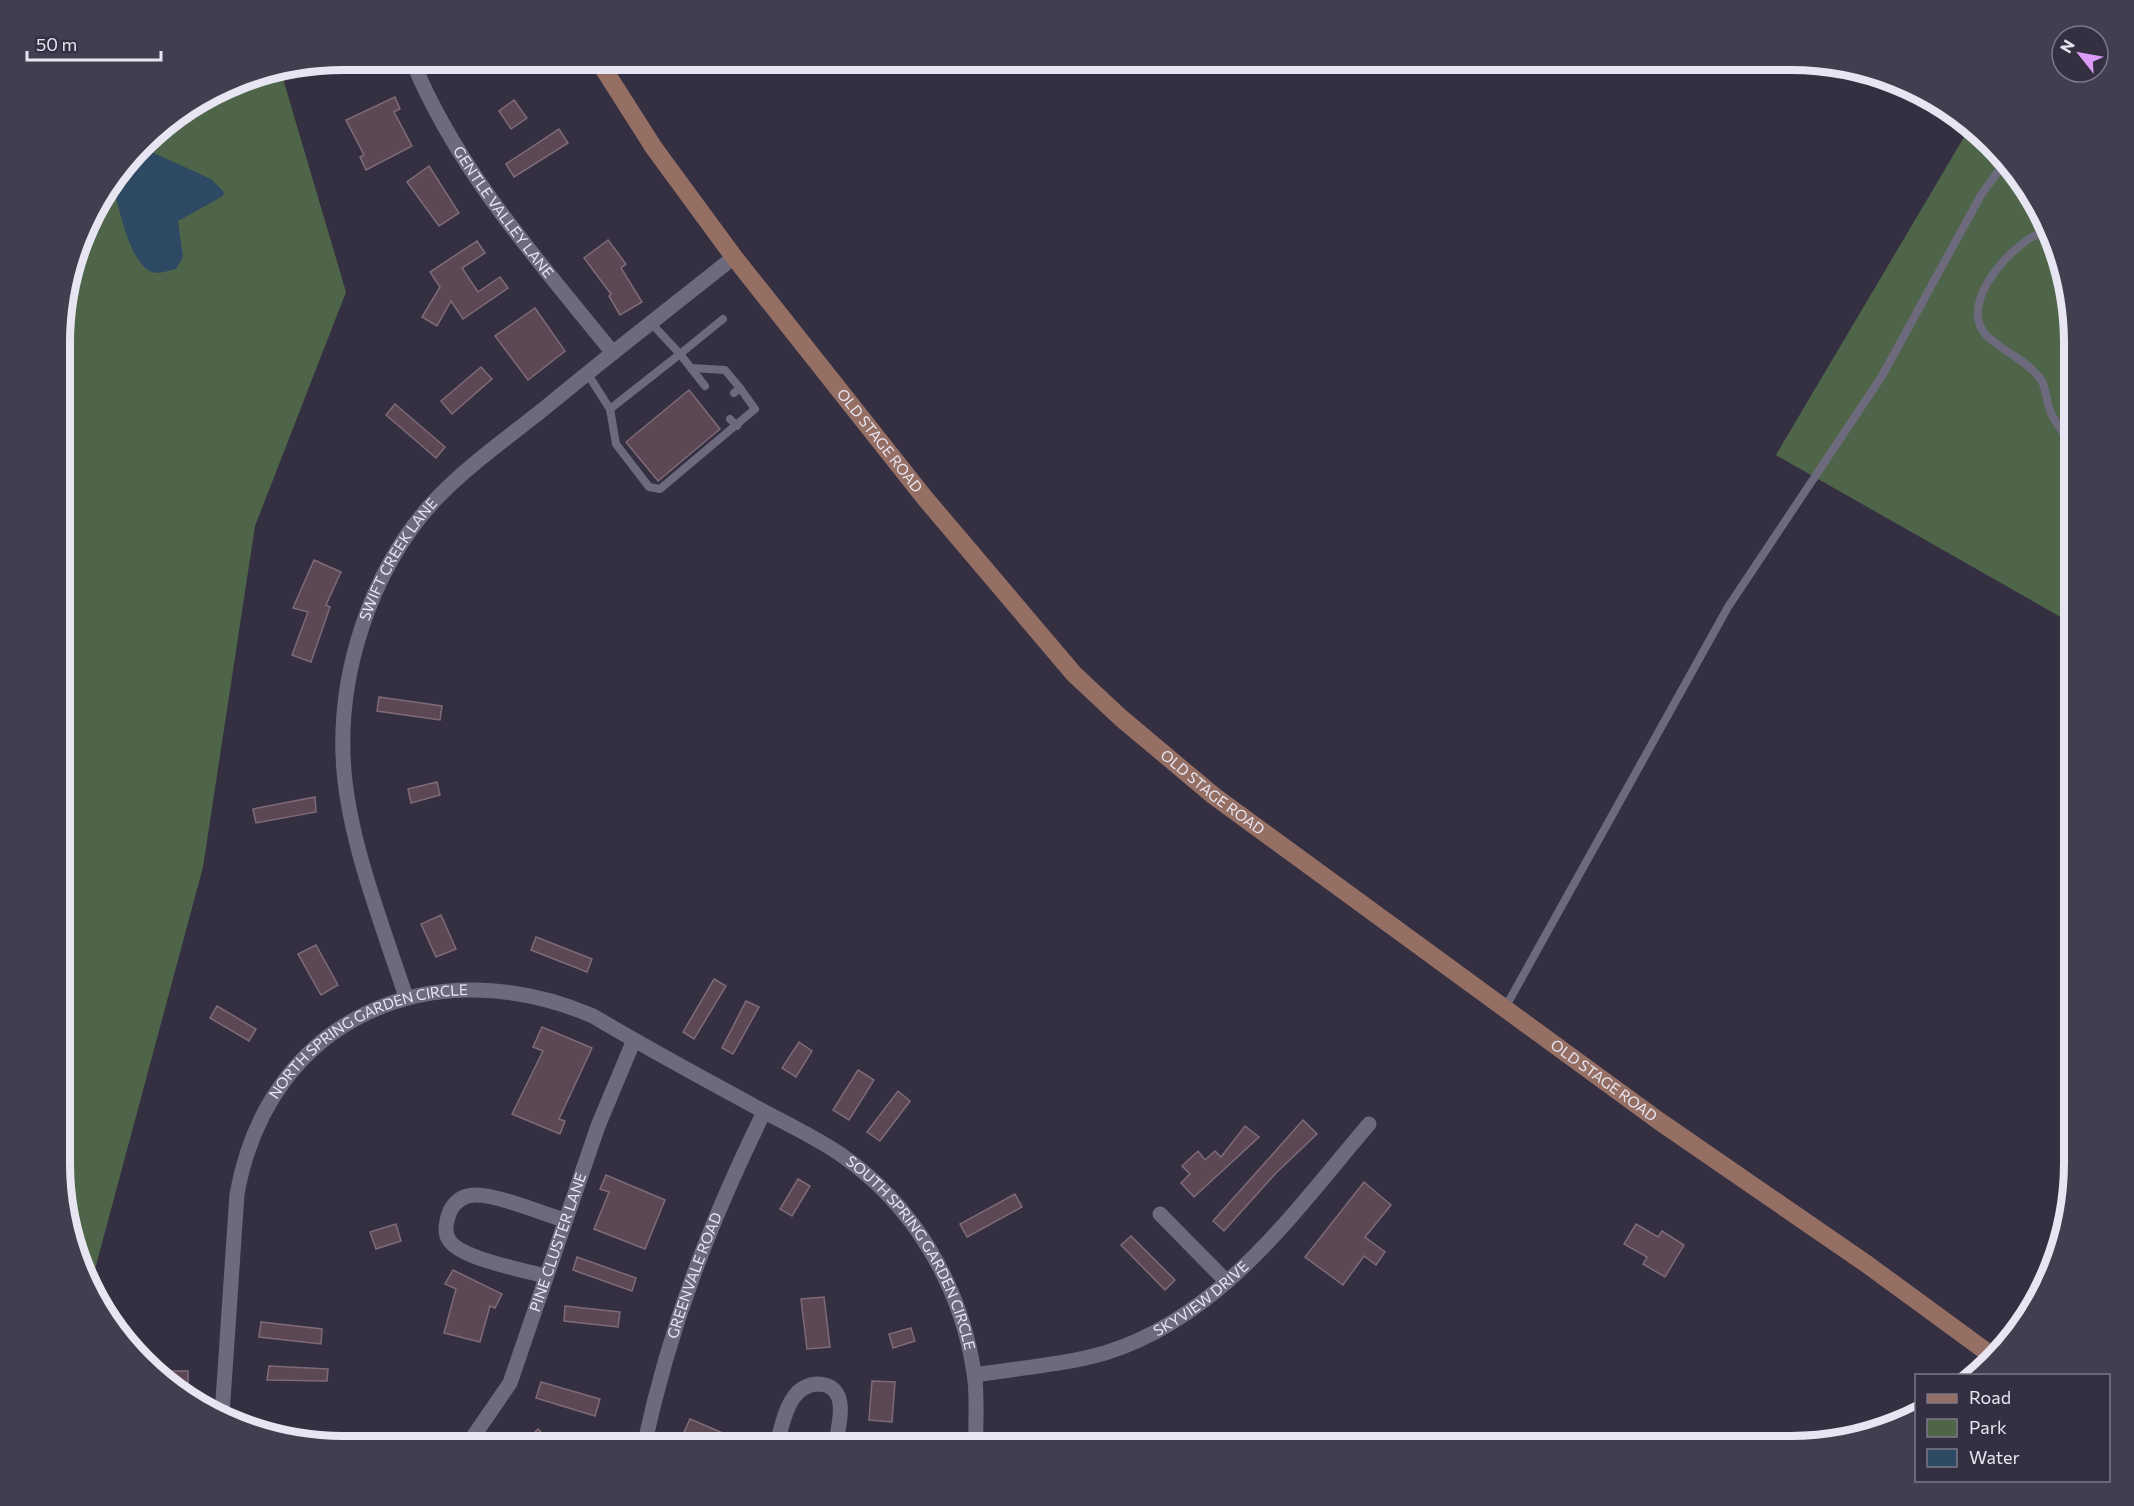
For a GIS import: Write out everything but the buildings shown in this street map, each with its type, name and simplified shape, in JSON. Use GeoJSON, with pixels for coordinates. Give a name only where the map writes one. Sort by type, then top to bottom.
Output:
{"type":"FeatureCollection","features":[{"type":"Feature","properties":{"kind":"main road","name":"OLD STAGE ROAD"},"geometry":{"type":"LineString","coordinates":[[604,70],[654,148],[734,257],[924,497],[1074,674],[1121,718],[1214,796],[1659,1121],[1868,1265],[1988,1352]]}},
{"type":"Feature","properties":{"kind":"street","name":"GENTLE VALLEY LANE"},"geometry":{"type":"LineString","coordinates":[[417,70],[460,153],[506,220],[613,353]]}},
{"type":"Feature","properties":{"kind":"street","name":"SWIFT CREEK LANE"},"geometry":{"type":"LineString","coordinates":[[406,997],[376,907],[347,798],[343,740],[344,706],[362,629],[376,591],[397,553],[436,500],[587,373],[734,257]]}},
{"type":"Feature","properties":{"kind":"street","name":"NORTH SPRING GARDEN CIRCLE"},"geometry":{"type":"LineString","coordinates":[[223,1407],[237,1194],[242,1163],[254,1135],[281,1086],[307,1056],[351,1021],[406,997],[473,988],[514,991],[560,1002],[593,1016],[764,1112]]}},
{"type":"Feature","properties":{"kind":"street","name":"PINE CLUSTER LANE"},"geometry":{"type":"LineString","coordinates":[[474,1436],[510,1383],[564,1220],[598,1126],[634,1040]]}},
{"type":"Feature","properties":{"kind":"street","name":"SOUTH SPRING GARDEN CIRCLE"},"geometry":{"type":"LineString","coordinates":[[764,1112],[840,1154],[892,1198],[927,1245],[948,1283],[965,1331],[975,1375],[976,1436]]}},
{"type":"Feature","properties":{"kind":"street","name":"GREENVALE ROAD"},"geometry":{"type":"LineString","coordinates":[[646,1436],[659,1377],[695,1265],[726,1190],[764,1112]]}},
{"type":"Feature","properties":{"kind":"street","name":"SKYVIEW DRIVE"},"geometry":{"type":"LineString","coordinates":[[975,1375],[1106,1352],[1197,1308],[1268,1242],[1370,1124]]}},
{"type":"Feature","properties":{"kind":"street"},"geometry":{"type":"LineString","coordinates":[[545,1276],[471,1255],[457,1248],[448,1240],[446,1230],[450,1211],[460,1199],[479,1195],[564,1220]]}},
{"type":"Feature","properties":{"kind":"street"},"geometry":{"type":"LineString","coordinates":[[1160,1214],[1227,1282]]}},
{"type":"Feature","properties":{"kind":"street"},"geometry":{"type":"LineString","coordinates":[[780,1436],[793,1398],[803,1388],[815,1384],[830,1387],[838,1396],[841,1417],[837,1436]]}},
{"type":"Feature","properties":{"kind":"lane"},"geometry":{"type":"LineString","coordinates":[[1505,1008],[1728,607],[1882,375],[1981,195],[2000,168]]}},
{"type":"Feature","properties":{"kind":"lane"},"geometry":{"type":"LineString","coordinates":[[2039,232],[2016,247],[1983,291],[1977,310],[1978,322],[1985,334],[2042,379],[2051,413],[2064,434]]}},
{"type":"Feature","properties":{"kind":"lane"},"geometry":{"type":"LineString","coordinates":[[610,409],[723,319]]}},
{"type":"Feature","properties":{"kind":"lane"},"geometry":{"type":"LineString","coordinates":[[651,323],[680,354],[705,386]]}},
{"type":"Feature","properties":{"kind":"lane"},"geometry":{"type":"LineString","coordinates":[[587,373],[610,409],[616,444],[649,487],[660,489],[755,409],[737,391],[725,370],[691,368]]}},
{"type":"Feature","properties":{"kind":"lane"},"geometry":{"type":"LineString","coordinates":[[730,419],[737,426]]}},
{"type":"Feature","properties":{"kind":"green space"},"geometry":{"type":"Polygon","coordinates":[[[283,78],[346,292],[255,526],[203,867],[94,1273],[76,1216],[70,1162],[70,344],[73,308],[80,273],[91,239],[107,207],[138,163],[163,138],[207,107],[239,91],[283,78]]]}},
{"type":"Feature","properties":{"kind":"green space"},"geometry":{"type":"Polygon","coordinates":[[[1966,134],[1996,163],[2027,207],[2043,239],[2058,290],[2064,344],[2064,619],[1776,455],[1966,134]]]}},
{"type":"Feature","properties":{"kind":"water"},"geometry":{"type":"Polygon","coordinates":[[[149,151],[211,179],[224,192],[223,196],[178,221],[183,257],[176,269],[159,273],[148,270],[133,251],[115,195],[149,151]]]}}]}
